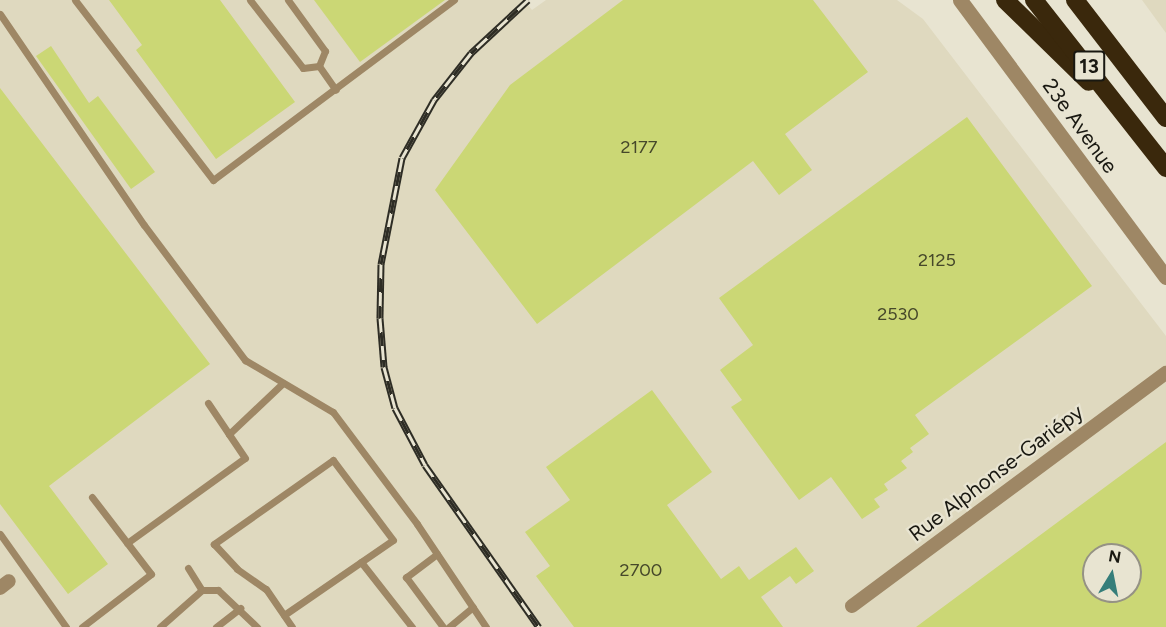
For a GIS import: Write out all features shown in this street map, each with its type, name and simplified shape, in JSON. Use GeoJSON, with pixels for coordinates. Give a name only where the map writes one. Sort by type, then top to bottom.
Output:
{"type":"FeatureCollection","features":[{"type":"Feature","properties":{"kind":"highway"},"geometry":{"type":"LineString","coordinates":[[1005,0],[1141,134]]}},
{"type":"Feature","properties":{"kind":"highway","name":"13"},"geometry":{"type":"LineString","coordinates":[[1034,0],[1166,168]]}},
{"type":"Feature","properties":{"kind":"highway","name":"13"},"geometry":{"type":"LineString","coordinates":[[1075,0],[1166,118]]}},
{"type":"Feature","properties":{"kind":"highway"},"geometry":{"type":"LineString","coordinates":[[1086,0],[1126,64]]}},
{"type":"Feature","properties":{"kind":"street","name":"23e Avenue"},"geometry":{"type":"LineString","coordinates":[[960,0],[1166,277]]}},
{"type":"Feature","properties":{"kind":"street","name":"Rue Alphonse-Gariépy"},"geometry":{"type":"LineString","coordinates":[[852,606],[1166,373]]}},
{"type":"Feature","properties":{"kind":"lane"},"geometry":{"type":"LineString","coordinates":[[75,0],[213,180],[454,0]]}},
{"type":"Feature","properties":{"kind":"lane"},"geometry":{"type":"LineString","coordinates":[[250,0],[303,68],[319,66]]}},
{"type":"Feature","properties":{"kind":"lane"},"geometry":{"type":"LineString","coordinates":[[288,0],[325,51],[319,66]]}},
{"type":"Feature","properties":{"kind":"lane"},"geometry":{"type":"LineString","coordinates":[[0,14],[144,225],[245,360],[333,412],[437,554],[486,627]]}},
{"type":"Feature","properties":{"kind":"lane"},"geometry":{"type":"LineString","coordinates":[[319,66],[336,90]]}},
{"type":"Feature","properties":{"kind":"lane"},"geometry":{"type":"LineString","coordinates":[[229,434],[283,382]]}},
{"type":"Feature","properties":{"kind":"lane"},"geometry":{"type":"LineString","coordinates":[[127,543],[245,458],[208,403]]}},
{"type":"Feature","properties":{"kind":"lane"},"geometry":{"type":"LineString","coordinates":[[284,615],[393,540],[333,460],[214,544],[237,569],[266,589],[292,627]]}},
{"type":"Feature","properties":{"kind":"lane"},"geometry":{"type":"LineString","coordinates":[[82,627],[151,574],[92,497]]}},
{"type":"Feature","properties":{"kind":"lane"},"geometry":{"type":"LineString","coordinates":[[0,534],[66,627]]}},
{"type":"Feature","properties":{"kind":"lane"},"geometry":{"type":"LineString","coordinates":[[437,554],[406,577],[443,627]]}},
{"type":"Feature","properties":{"kind":"lane"},"geometry":{"type":"LineString","coordinates":[[361,562],[412,627]]}},
{"type":"Feature","properties":{"kind":"lane"},"geometry":{"type":"LineString","coordinates":[[188,568],[202,590]]}},
{"type":"Feature","properties":{"kind":"lane"},"geometry":{"type":"LineString","coordinates":[[160,627],[202,590],[218,590],[240,608],[257,627]]}},
{"type":"Feature","properties":{"kind":"lane"},"geometry":{"type":"LineString","coordinates":[[449,627],[473,607]]}},
{"type":"Feature","properties":{"kind":"lane"},"geometry":{"type":"LineString","coordinates":[[216,627],[240,608]]}},
{"type":"Feature","properties":{"kind":"shaded area"},"geometry":{"type":"Polygon","coordinates":[[[0,0],[524,0],[532,10],[546,0],[897,0],[923,19],[1166,336],[1166,627],[0,627],[0,0]]]}},
{"type":"Feature","properties":{"kind":"shaded area"},"geometry":{"type":"Polygon","coordinates":[[[1142,0],[1166,0],[1166,33],[1142,0]]]}},
{"type":"Feature","properties":{"kind":"building"},"geometry":{"type":"Polygon","coordinates":[[[109,0],[220,0],[295,102],[216,159],[136,50],[142,45],[109,0]]]}},
{"type":"Feature","properties":{"kind":"building"},"geometry":{"type":"Polygon","coordinates":[[[314,0],[445,0],[360,62],[314,0]]]}},
{"type":"Feature","properties":{"kind":"building"},"geometry":{"type":"Polygon","coordinates":[[[623,0],[813,0],[868,72],[785,134],[812,170],[779,195],[753,161],[537,324],[435,190],[510,85],[623,0]]]}},
{"type":"Feature","properties":{"kind":"building"},"geometry":{"type":"Polygon","coordinates":[[[51,46],[89,103],[98,96],[155,172],[131,189],[36,56],[51,46]]]}},
{"type":"Feature","properties":{"kind":"building"},"geometry":{"type":"Polygon","coordinates":[[[0,88],[210,364],[49,486],[108,564],[68,594],[0,504],[0,88]]]}},
{"type":"Feature","properties":{"kind":"building"},"geometry":{"type":"Polygon","coordinates":[[[967,117],[1092,286],[915,415],[929,434],[910,448],[913,452],[901,461],[907,468],[884,484],[888,490],[874,499],[880,507],[862,519],[831,477],[799,500],[731,407],[742,400],[720,370],[753,345],[719,298],[967,117]]]}},
{"type":"Feature","properties":{"kind":"building"},"geometry":{"type":"Polygon","coordinates":[[[652,390],[712,472],[667,505],[721,579],[739,566],[749,580],[796,547],[814,571],[796,584],[790,576],[761,597],[783,627],[574,627],[536,576],[550,566],[525,532],[570,500],[546,467],[652,390]]]}},
{"type":"Feature","properties":{"kind":"building"},"geometry":{"type":"Polygon","coordinates":[[[1166,442],[1166,627],[916,627],[1166,442]]]}},
{"type":"Feature","properties":{"kind":"railway"},"geometry":{"type":"LineString","coordinates":[[528,0],[471,53],[434,100],[402,158],[381,264],[380,318],[384,367],[395,408],[425,465],[539,627]]}}]}
